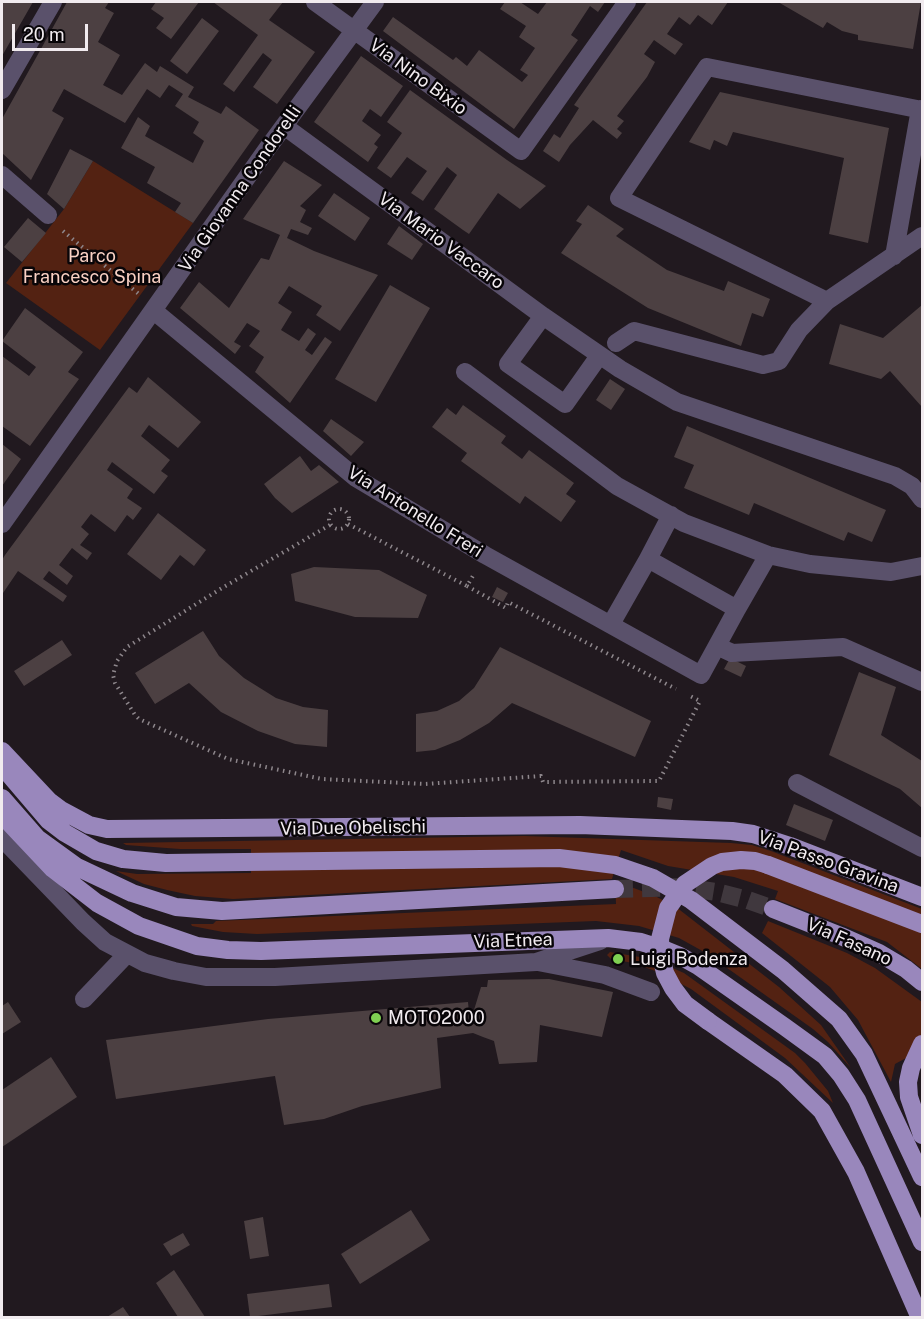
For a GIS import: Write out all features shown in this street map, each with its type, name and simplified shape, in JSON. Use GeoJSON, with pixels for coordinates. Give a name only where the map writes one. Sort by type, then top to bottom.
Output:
{"type":"FeatureCollection","features":[{"type":"Feature","properties":{"kind":"main road","name":"Via Due Obelischi"},"geometry":{"type":"LineString","coordinates":[[2,751],[49,801],[89,825],[107,829],[580,825],[732,831]]}},
{"type":"Feature","properties":{"kind":"main road","name":"Via Due Obelischi"},"geometry":{"type":"LineString","coordinates":[[2,766],[48,820],[96,851],[123,859],[142,862],[252,862],[559,858],[615,865],[653,878],[691,900],[783,970],[839,1019],[864,1054],[922,1177]]}},
{"type":"Feature","properties":{"kind":"main road"},"geometry":{"type":"LineString","coordinates":[[2,798],[37,838],[77,867],[132,893],[176,907],[222,911],[615,889]]}},
{"type":"Feature","properties":{"kind":"main road","name":"Via Etnea"},"geometry":{"type":"LineString","coordinates":[[2,815],[53,869],[97,903],[139,926],[197,946],[261,951],[608,938],[641,942],[680,956],[698,966],[825,1056],[857,1100],[922,1242]]}},
{"type":"Feature","properties":{"kind":"main road","name":"Via Passo Gravina"},"geometry":{"type":"LineString","coordinates":[[732,831],[753,834],[790,846],[922,897]]}},
{"type":"Feature","properties":{"kind":"main road","name":"Via Passo Gravina"},"geometry":{"type":"LineString","coordinates":[[920,1317],[856,1172],[822,1111],[785,1075],[685,1004],[665,973],[660,939],[668,908],[685,884],[712,866],[722,862],[741,860],[768,865],[922,924]]}},
{"type":"Feature","properties":{"kind":"main road","name":"Via Fasano"},"geometry":{"type":"LineString","coordinates":[[773,909],[879,953],[906,969],[922,982]]}},
{"type":"Feature","properties":{"kind":"main road"},"geometry":{"type":"LineString","coordinates":[[922,1044],[911,1068],[908,1082],[909,1097],[922,1135]]}},
{"type":"Feature","properties":{"kind":"street"},"geometry":{"type":"LineString","coordinates":[[2,90],[53,2]]}},
{"type":"Feature","properties":{"kind":"street","name":"Via Nino Bixio"},"geometry":{"type":"LineString","coordinates":[[315,2],[521,151],[627,2]]}},
{"type":"Feature","properties":{"kind":"street","name":"Via Giovanna Condorelli"},"geometry":{"type":"LineString","coordinates":[[2,524],[149,304],[375,2]]}},
{"type":"Feature","properties":{"kind":"street"},"geometry":{"type":"LineString","coordinates":[[827,301],[619,198],[707,67],[921,110],[894,256]]}},
{"type":"Feature","properties":{"kind":"street","name":"Via Mario Vaccaro"},"geometry":{"type":"LineString","coordinates":[[284,126],[599,356],[676,402],[895,476],[912,486],[922,499]]}},
{"type":"Feature","properties":{"kind":"street"},"geometry":{"type":"LineString","coordinates":[[2,175],[48,215]]}},
{"type":"Feature","properties":{"kind":"street"},"geometry":{"type":"LineString","coordinates":[[616,343],[634,331],[763,365],[779,361],[799,330],[827,301],[922,236]]}},
{"type":"Feature","properties":{"kind":"street","name":"Via Antonello Freri"},"geometry":{"type":"LineString","coordinates":[[149,304],[356,478],[485,555],[701,675],[717,646]]}},
{"type":"Feature","properties":{"kind":"street"},"geometry":{"type":"LineString","coordinates":[[543,316],[508,364],[565,404],[599,356]]}},
{"type":"Feature","properties":{"kind":"street"},"geometry":{"type":"LineString","coordinates":[[465,372],[617,486],[684,523],[768,555],[810,564],[891,572],[922,566]]}},
{"type":"Feature","properties":{"kind":"street"},"geometry":{"type":"LineString","coordinates":[[516,411],[535,383]]}},
{"type":"Feature","properties":{"kind":"street"},"geometry":{"type":"LineString","coordinates":[[611,624],[671,515]]}},
{"type":"Feature","properties":{"kind":"street"},"geometry":{"type":"LineString","coordinates":[[768,555],[717,646],[732,653],[843,647],[922,682]]}},
{"type":"Feature","properties":{"kind":"street"},"geometry":{"type":"LineString","coordinates":[[648,559],[737,609]]}},
{"type":"Feature","properties":{"kind":"street"},"geometry":{"type":"LineString","coordinates":[[797,783],[922,849]]}},
{"type":"Feature","properties":{"kind":"street"},"geometry":{"type":"LineString","coordinates":[[2,838],[105,942],[126,955],[174,972],[206,976],[275,978],[536,962],[605,975],[651,992]]}},
{"type":"Feature","properties":{"kind":"street"},"geometry":{"type":"LineString","coordinates":[[536,962],[608,938]]}},
{"type":"Feature","properties":{"kind":"street"},"geometry":{"type":"LineString","coordinates":[[84,999],[126,955]]}},
{"type":"Feature","properties":{"kind":"path"},"geometry":{"type":"LineString","coordinates":[[48,215],[54,223],[149,304]]}},
{"type":"Feature","properties":{"kind":"path"},"geometry":{"type":"LineString","coordinates":[[330,525],[329,515],[333,510],[338,509],[347,513],[348,524]]}},
{"type":"Feature","properties":{"kind":"path"},"geometry":{"type":"LineString","coordinates":[[330,525],[339,530],[348,524]]}},
{"type":"Feature","properties":{"kind":"path"},"geometry":{"type":"LineString","coordinates":[[348,524],[506,608],[508,602],[678,690]]}},
{"type":"Feature","properties":{"kind":"path"},"geometry":{"type":"LineString","coordinates":[[330,525],[127,647],[114,668],[113,675],[115,683],[135,715],[228,759],[322,780],[425,784],[541,776],[543,782],[659,781],[700,701],[689,696]]}},
{"type":"Feature","properties":{"kind":"path"},"geometry":{"type":"LineString","coordinates":[[467,586],[475,572]]}},
{"type":"Feature","properties":{"kind":"green space","name":"Parco Francesco Spina"},"geometry":{"type":"Polygon","coordinates":[[[93,161],[193,223],[100,350],[6,283],[64,209],[93,161]]]}},
{"type":"Feature","properties":{"kind":"green space"},"geometry":{"type":"Polygon","coordinates":[[[524,836],[731,843],[752,845],[771,851],[922,909],[922,969],[887,942],[775,899],[778,891],[734,877],[668,866],[621,850],[612,879],[233,899],[195,896],[167,890],[144,884],[116,871],[137,874],[251,873],[251,849],[180,849],[123,843],[524,836]]]}},
{"type":"Feature","properties":{"kind":"green space"},"geometry":{"type":"Polygon","coordinates":[[[615,881],[655,896],[676,907],[779,987],[821,1025],[851,1068],[813,1029],[706,953],[679,938],[639,926],[596,921],[257,934],[223,932],[191,924],[213,924],[216,921],[616,904],[615,881]]]}},
{"type":"Feature","properties":{"kind":"green space"},"geometry":{"type":"Polygon","coordinates":[[[768,921],[847,953],[875,968],[922,1002],[922,1043],[908,1057],[895,1064],[891,1082],[858,1020],[830,987],[762,933],[768,921]]]}},
{"type":"Feature","properties":{"kind":"green space"},"geometry":{"type":"Polygon","coordinates":[[[610,952],[652,959],[684,973],[795,1053],[828,1091],[833,1103],[785,1058],[691,989],[658,972],[633,963],[611,959],[607,955],[610,952]]]}},
{"type":"Feature","properties":{"kind":"building"},"geometry":{"type":"Polygon","coordinates":[[[2,2],[33,2],[2,56],[2,2]]]}},
{"type":"Feature","properties":{"kind":"building"},"geometry":{"type":"Polygon","coordinates":[[[67,2],[109,2],[105,8],[114,13],[98,42],[120,55],[103,85],[122,95],[145,63],[157,72],[160,66],[194,87],[188,97],[221,114],[226,106],[259,130],[193,223],[175,212],[181,203],[147,183],[155,167],[121,148],[138,117],[150,126],[145,136],[193,163],[204,141],[193,133],[199,122],[175,106],[183,94],[169,85],[160,98],[147,89],[125,123],[64,89],[52,111],[64,118],[31,180],[2,153],[2,119],[67,2]]]}},
{"type":"Feature","properties":{"kind":"building"},"geometry":{"type":"Polygon","coordinates":[[[156,2],[199,2],[171,39],[156,28],[164,18],[151,9],[156,2]]]}},
{"type":"Feature","properties":{"kind":"building"},"geometry":{"type":"Polygon","coordinates":[[[213,2],[283,2],[269,20],[315,52],[277,104],[253,87],[272,60],[263,53],[234,92],[223,84],[258,35],[213,2]]]}},
{"type":"Feature","properties":{"kind":"building"},"geometry":{"type":"Polygon","coordinates":[[[505,2],[520,2],[538,14],[547,2],[605,2],[598,12],[590,6],[571,35],[578,40],[514,129],[383,31],[393,17],[453,60],[456,57],[467,66],[479,50],[522,82],[528,75],[520,70],[535,48],[519,37],[526,26],[500,9],[505,2]]]}},
{"type":"Feature","properties":{"kind":"building"},"geometry":{"type":"Polygon","coordinates":[[[647,2],[728,2],[712,25],[698,15],[690,25],[679,17],[667,34],[683,44],[675,55],[654,40],[644,54],[655,62],[647,77],[617,116],[624,121],[617,129],[622,133],[617,139],[593,120],[570,145],[559,162],[543,151],[554,134],[560,138],[579,108],[574,105],[647,2]]]}},
{"type":"Feature","properties":{"kind":"building"},"geometry":{"type":"Polygon","coordinates":[[[778,2],[921,2],[913,49],[858,40],[858,35],[842,31],[827,22],[823,28],[778,2]]]}},
{"type":"Feature","properties":{"kind":"building"},"geometry":{"type":"Polygon","coordinates":[[[202,18],[219,31],[187,74],[170,61],[202,18]]]}},
{"type":"Feature","properties":{"kind":"building"},"geometry":{"type":"Polygon","coordinates":[[[361,56],[403,86],[381,117],[370,109],[362,121],[381,135],[374,144],[378,147],[368,162],[314,122],[361,56]]]}},
{"type":"Feature","properties":{"kind":"building"},"geometry":{"type":"Polygon","coordinates":[[[410,90],[546,186],[520,209],[498,193],[469,234],[463,230],[434,209],[457,175],[447,167],[423,201],[411,193],[427,171],[407,157],[391,178],[377,168],[402,133],[387,122],[410,90]]]}},
{"type":"Feature","properties":{"kind":"building"},"geometry":{"type":"Polygon","coordinates":[[[720,92],[889,128],[868,243],[829,234],[844,158],[733,132],[727,146],[714,140],[710,150],[689,142],[720,92]]]}},
{"type":"Feature","properties":{"kind":"building"},"geometry":{"type":"Polygon","coordinates":[[[70,149],[93,161],[64,209],[47,194],[70,149]]]}},
{"type":"Feature","properties":{"kind":"building"},"geometry":{"type":"Polygon","coordinates":[[[284,161],[322,185],[300,206],[306,210],[300,222],[312,228],[308,235],[291,229],[287,238],[314,251],[378,275],[340,331],[316,315],[322,306],[289,286],[278,303],[292,312],[281,330],[299,341],[308,328],[316,334],[305,350],[312,355],[325,337],[332,342],[290,403],[255,372],[264,357],[249,346],[260,331],[247,323],[234,342],[241,346],[235,354],[180,308],[199,282],[229,308],[261,258],[269,260],[280,235],[243,219],[284,161]]]}},
{"type":"Feature","properties":{"kind":"building"},"geometry":{"type":"Polygon","coordinates":[[[334,193],[370,218],[355,241],[318,216],[334,193]]]}},
{"type":"Feature","properties":{"kind":"building"},"geometry":{"type":"Polygon","coordinates":[[[588,205],[624,229],[616,236],[667,270],[724,291],[728,281],[770,299],[763,317],[752,313],[741,346],[648,308],[561,253],[582,224],[576,221],[588,205]]]}},
{"type":"Feature","properties":{"kind":"building"},"geometry":{"type":"Polygon","coordinates":[[[28,218],[46,233],[22,262],[4,247],[28,218]]]}},
{"type":"Feature","properties":{"kind":"building"},"geometry":{"type":"Polygon","coordinates":[[[399,226],[423,244],[412,260],[387,244],[399,226]]]}},
{"type":"Feature","properties":{"kind":"building"},"geometry":{"type":"Polygon","coordinates":[[[390,285],[430,308],[376,402],[335,379],[390,285]]]}},
{"type":"Feature","properties":{"kind":"building"},"geometry":{"type":"Polygon","coordinates":[[[922,305],[922,407],[890,371],[881,379],[829,364],[840,324],[883,338],[922,305]]]}},
{"type":"Feature","properties":{"kind":"building"},"geometry":{"type":"Polygon","coordinates":[[[25,308],[83,352],[68,372],[79,379],[30,446],[2,426],[2,356],[29,376],[36,367],[2,341],[25,308]]]}},
{"type":"Feature","properties":{"kind":"building"},"geometry":{"type":"Polygon","coordinates":[[[148,377],[201,422],[178,448],[149,425],[141,436],[170,460],[161,471],[168,476],[154,494],[112,462],[107,470],[133,489],[127,498],[142,508],[133,520],[127,515],[115,532],[91,514],[81,527],[89,534],[80,545],[92,553],[87,560],[72,548],[59,565],[73,576],[67,585],[49,571],[43,579],[67,596],[63,602],[18,571],[3,593],[2,560],[5,555],[129,387],[137,393],[148,377]]]}},
{"type":"Feature","properties":{"kind":"building"},"geometry":{"type":"Polygon","coordinates":[[[610,379],[625,389],[611,410],[596,400],[610,379]]]}},
{"type":"Feature","properties":{"kind":"building"},"geometry":{"type":"Polygon","coordinates":[[[463,405],[506,436],[501,443],[522,459],[529,450],[574,483],[566,494],[576,501],[561,522],[525,496],[520,504],[461,461],[467,453],[432,427],[447,408],[456,415],[463,405]]]}},
{"type":"Feature","properties":{"kind":"building"},"geometry":{"type":"Polygon","coordinates":[[[331,419],[364,442],[351,456],[323,431],[331,419]]]}},
{"type":"Feature","properties":{"kind":"building"},"geometry":{"type":"Polygon","coordinates":[[[687,426],[886,510],[872,542],[848,532],[844,541],[754,503],[749,515],[684,488],[694,465],[674,457],[687,426]]]}},
{"type":"Feature","properties":{"kind":"building"},"geometry":{"type":"Polygon","coordinates":[[[2,444],[21,459],[2,486],[2,444]]]}},
{"type":"Feature","properties":{"kind":"building"},"geometry":{"type":"Polygon","coordinates":[[[300,456],[311,471],[319,465],[339,482],[292,513],[275,498],[264,484],[300,456]]]}},
{"type":"Feature","properties":{"kind":"building"},"geometry":{"type":"Polygon","coordinates":[[[158,513],[206,550],[194,566],[180,555],[161,580],[127,554],[158,513]]]}},
{"type":"Feature","properties":{"kind":"building"},"geometry":{"type":"Polygon","coordinates":[[[314,567],[379,570],[427,595],[418,618],[355,617],[295,601],[291,574],[314,567]]]}},
{"type":"Feature","properties":{"kind":"building"},"geometry":{"type":"Polygon","coordinates":[[[497,587],[508,593],[503,602],[492,597],[497,587]]]}},
{"type":"Feature","properties":{"kind":"building"},"geometry":{"type":"Polygon","coordinates":[[[203,631],[219,656],[244,678],[276,698],[303,707],[328,710],[327,747],[295,744],[258,731],[221,712],[189,683],[155,704],[135,673],[203,631]]]}},
{"type":"Feature","properties":{"kind":"building"},"geometry":{"type":"Polygon","coordinates":[[[62,640],[72,655],[24,686],[14,671],[62,640]]]}},
{"type":"Feature","properties":{"kind":"building"},"geometry":{"type":"Polygon","coordinates":[[[500,647],[651,721],[635,757],[512,703],[489,723],[460,740],[435,750],[416,752],[416,714],[437,711],[459,701],[474,688],[500,647]]]}},
{"type":"Feature","properties":{"kind":"building"},"geometry":{"type":"Polygon","coordinates":[[[730,658],[746,666],[741,677],[724,669],[730,658]]]}},
{"type":"Feature","properties":{"kind":"building"},"geometry":{"type":"Polygon","coordinates":[[[859,672],[896,687],[881,735],[922,761],[922,808],[900,789],[829,755],[859,672]]]}},
{"type":"Feature","properties":{"kind":"building"},"geometry":{"type":"Polygon","coordinates":[[[658,797],[673,799],[671,810],[657,807],[658,797]]]}},
{"type":"Feature","properties":{"kind":"building"},"geometry":{"type":"Polygon","coordinates":[[[794,804],[833,820],[825,841],[786,825],[794,804]]]}},
{"type":"Feature","properties":{"kind":"building"},"geometry":{"type":"Polygon","coordinates":[[[549,979],[613,992],[602,1037],[540,1025],[537,1062],[499,1064],[494,1041],[473,1033],[437,1038],[441,1088],[362,1106],[324,1119],[284,1125],[275,1076],[116,1099],[106,1040],[268,1019],[468,1002],[469,1013],[474,1010],[481,987],[487,987],[488,980],[549,979]]]}},
{"type":"Feature","properties":{"kind":"building"},"geometry":{"type":"Polygon","coordinates":[[[8,1002],[21,1022],[2,1034],[2,1006],[8,1002]]]}},
{"type":"Feature","properties":{"kind":"building"},"geometry":{"type":"Polygon","coordinates":[[[51,1057],[77,1097],[2,1147],[2,1090],[51,1057]]]}},
{"type":"Feature","properties":{"kind":"building"},"geometry":{"type":"Polygon","coordinates":[[[411,1210],[430,1240],[360,1284],[341,1254],[411,1210]]]}},
{"type":"Feature","properties":{"kind":"building"},"geometry":{"type":"Polygon","coordinates":[[[263,1217],[269,1256],[250,1259],[244,1221],[263,1217]]]}},
{"type":"Feature","properties":{"kind":"building"},"geometry":{"type":"Polygon","coordinates":[[[183,1233],[190,1245],[171,1256],[163,1244],[183,1233]]]}},
{"type":"Feature","properties":{"kind":"building"},"geometry":{"type":"Polygon","coordinates":[[[174,1270],[205,1317],[178,1317],[156,1283],[174,1270]]]}},
{"type":"Feature","properties":{"kind":"building"},"geometry":{"type":"Polygon","coordinates":[[[329,1284],[332,1307],[250,1317],[247,1294],[329,1284]]]}},
{"type":"Feature","properties":{"kind":"building"},"geometry":{"type":"Polygon","coordinates":[[[123,1307],[130,1317],[107,1317],[123,1307]]]}},
{"type":"Feature","properties":{"kind":"tunnel"},"geometry":{"type":"LineString","coordinates":[[615,889],[684,887],[716,892],[773,909]]}},
{"type":"Feature","properties":{"kind":"place","name":"Luigi Bodenza"},"geometry":{"type":"Point","coordinates":[618,959]}},
{"type":"Feature","properties":{"kind":"place","name":"MOTO2000"},"geometry":{"type":"Point","coordinates":[376,1018]}}]}
